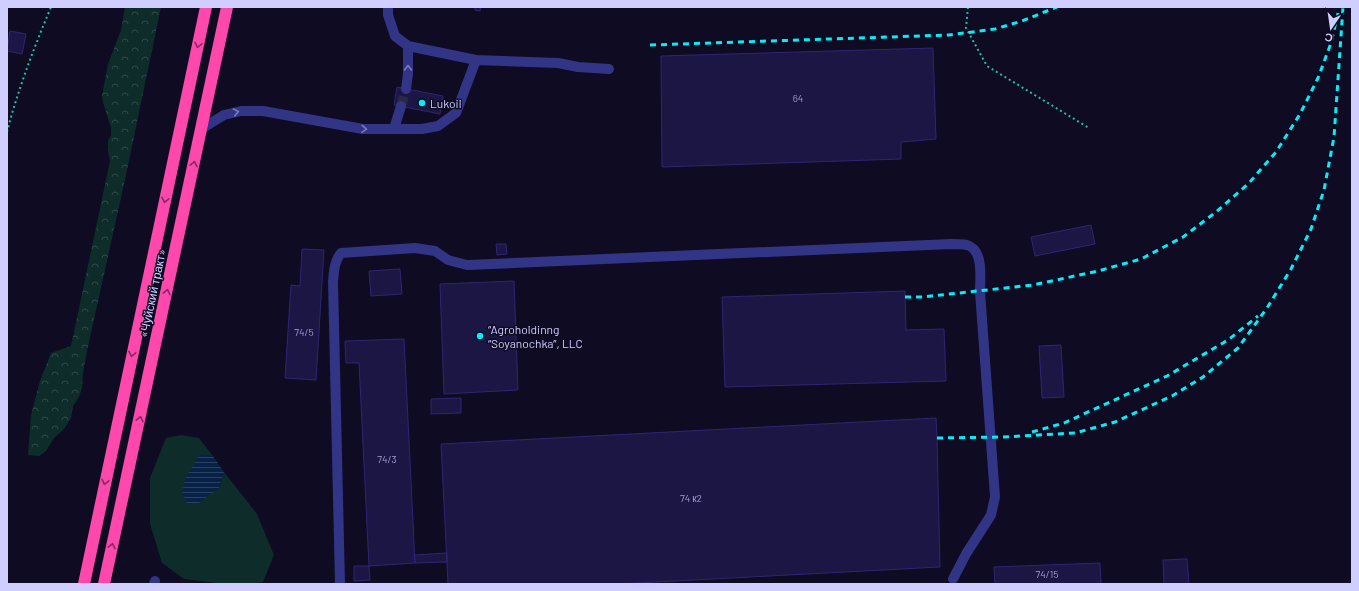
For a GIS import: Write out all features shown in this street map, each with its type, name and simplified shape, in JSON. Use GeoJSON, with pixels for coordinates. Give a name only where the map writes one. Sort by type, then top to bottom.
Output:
{"type":"FeatureCollection","features":[{"type":"Feature","properties":{"kind":"highway","name":"«Чуйский тракт»"},"geometry":{"type":"LineString","coordinates":[[84,584],[206,7]]}},
{"type":"Feature","properties":{"kind":"highway","name":"«Чуйский тракт»"},"geometry":{"type":"LineString","coordinates":[[104,584],[227,7]]}},
{"type":"Feature","properties":{"kind":"lane"},"geometry":{"type":"LineString","coordinates":[[388,7],[388,15],[395,36],[408,46],[476,60],[558,63],[578,67],[609,69]]}},
{"type":"Feature","properties":{"kind":"lane"},"geometry":{"type":"LineString","coordinates":[[406,89],[408,74],[408,46]]}},
{"type":"Feature","properties":{"kind":"lane"},"geometry":{"type":"LineString","coordinates":[[202,129],[224,115],[241,111],[263,111],[363,129],[422,129],[438,126],[456,113],[476,60]]}},
{"type":"Feature","properties":{"kind":"lane"},"geometry":{"type":"LineString","coordinates":[[394,129],[401,106]]}},
{"type":"Feature","properties":{"kind":"lane"},"geometry":{"type":"LineString","coordinates":[[340,584],[333,282],[334,269],[336,260],[341,252],[414,248],[435,251],[448,260],[467,265],[943,244],[968,245],[976,252],[980,266],[980,292],[995,497],[991,515],[966,554],[953,579]]}},
{"type":"Feature","properties":{"kind":"path"},"geometry":{"type":"LineString","coordinates":[[7,132],[29,60],[51,7]]}},
{"type":"Feature","properties":{"kind":"path"},"geometry":{"type":"LineString","coordinates":[[968,7],[966,28],[987,66],[1089,128]]}},
{"type":"Feature","properties":{"kind":"green space"},"geometry":{"type":"Polygon","coordinates":[[[125,7],[161,7],[87,351],[82,388],[79,397],[73,406],[71,418],[64,429],[54,438],[46,451],[39,456],[28,455],[31,415],[40,381],[51,353],[71,346],[110,161],[108,140],[111,136],[111,128],[102,96],[108,64],[121,30],[125,7]]]}},
{"type":"Feature","properties":{"kind":"green space"},"geometry":{"type":"Polygon","coordinates":[[[181,435],[199,438],[213,456],[200,455],[219,488],[224,472],[257,514],[274,555],[263,582],[253,584],[224,584],[184,579],[162,563],[150,524],[150,478],[166,438],[181,435]]]}},
{"type":"Feature","properties":{"kind":"water"},"geometry":{"type":"Polygon","coordinates":[[[200,454],[213,456],[224,472],[219,488],[199,503],[187,503],[182,495],[185,479],[200,454]]]}},
{"type":"Feature","properties":{"kind":"building"},"geometry":{"type":"Polygon","coordinates":[[[475,7],[481,7],[480,11],[475,10],[475,7]]]}},
{"type":"Feature","properties":{"kind":"building"},"geometry":{"type":"Polygon","coordinates":[[[10,31],[26,34],[22,54],[7,51],[10,31]]]}},
{"type":"Feature","properties":{"kind":"building"},"geometry":{"type":"Polygon","coordinates":[[[933,48],[936,139],[901,142],[901,159],[662,167],[661,56],[933,48]]]}},
{"type":"Feature","properties":{"kind":"building"},"geometry":{"type":"Polygon","coordinates":[[[397,87],[443,96],[440,114],[394,105],[397,87]]]}},
{"type":"Feature","properties":{"kind":"building"},"geometry":{"type":"Polygon","coordinates":[[[1091,225],[1095,244],[1035,256],[1031,237],[1091,225]]]}},
{"type":"Feature","properties":{"kind":"building"},"geometry":{"type":"Polygon","coordinates":[[[496,244],[506,244],[507,254],[497,255],[496,244]]]}},
{"type":"Feature","properties":{"kind":"building"},"geometry":{"type":"Polygon","coordinates":[[[302,249],[324,250],[316,380],[285,378],[291,285],[300,286],[302,249]]]}},
{"type":"Feature","properties":{"kind":"building"},"geometry":{"type":"Polygon","coordinates":[[[400,269],[402,294],[371,296],[369,271],[400,269]]]}},
{"type":"Feature","properties":{"kind":"building"},"geometry":{"type":"Polygon","coordinates":[[[514,281],[518,390],[444,394],[440,284],[514,281]]]}},
{"type":"Feature","properties":{"kind":"building"},"geometry":{"type":"Polygon","coordinates":[[[905,291],[906,330],[944,329],[946,381],[725,387],[722,297],[905,291]]]}},
{"type":"Feature","properties":{"kind":"building"},"geometry":{"type":"Polygon","coordinates":[[[404,339],[415,563],[369,566],[359,363],[346,363],[345,341],[404,339]]]}},
{"type":"Feature","properties":{"kind":"building"},"geometry":{"type":"Polygon","coordinates":[[[1061,345],[1064,397],[1042,398],[1039,346],[1061,345]]]}},
{"type":"Feature","properties":{"kind":"building"},"geometry":{"type":"Polygon","coordinates":[[[461,398],[461,413],[431,414],[431,399],[461,398]]]}},
{"type":"Feature","properties":{"kind":"building"},"geometry":{"type":"Polygon","coordinates":[[[936,418],[940,567],[618,584],[448,584],[441,444],[936,418]]]}},
{"type":"Feature","properties":{"kind":"building"},"geometry":{"type":"Polygon","coordinates":[[[447,553],[447,562],[415,563],[414,555],[447,553]]]}},
{"type":"Feature","properties":{"kind":"building"},"geometry":{"type":"Polygon","coordinates":[[[1187,559],[1189,584],[1164,584],[1163,560],[1187,559]]]}},
{"type":"Feature","properties":{"kind":"building"},"geometry":{"type":"Polygon","coordinates":[[[1100,563],[1101,584],[995,584],[994,567],[1100,563]]]}},
{"type":"Feature","properties":{"kind":"building"},"geometry":{"type":"Polygon","coordinates":[[[354,566],[369,566],[370,580],[354,581],[354,566]]]}},
{"type":"Feature","properties":{"kind":"tunnel"},"geometry":{"type":"LineString","coordinates":[[401,106],[406,89]]}},
{"type":"Feature","properties":{"kind":"railway"},"geometry":{"type":"LineString","coordinates":[[650,45],[949,35],[995,29],[1022,21],[1057,7]]}},
{"type":"Feature","properties":{"kind":"railway"},"geometry":{"type":"LineString","coordinates":[[937,438],[1003,437],[1075,433],[1115,422],[1172,396],[1203,377],[1238,348],[1267,308],[1291,269],[1311,229],[1324,190],[1334,137],[1343,7]]}},
{"type":"Feature","properties":{"kind":"railway"},"geometry":{"type":"LineString","coordinates":[[905,297],[922,297],[1033,285],[1098,271],[1141,259],[1183,237],[1216,212],[1249,183],[1276,152],[1300,114],[1318,78],[1331,43],[1339,9]]}},
{"type":"Feature","properties":{"kind":"railway"},"geometry":{"type":"LineString","coordinates":[[1032,432],[1064,423],[1167,376],[1228,340],[1258,316]]}},
{"type":"Feature","properties":{"kind":"place","name":"Lukoil"},"geometry":{"type":"Point","coordinates":[422,103]}},
{"type":"Feature","properties":{"kind":"place","name":"“Agroholdinng “Soyanochka”, LLC"},"geometry":{"type":"Point","coordinates":[480,336]}}]}
